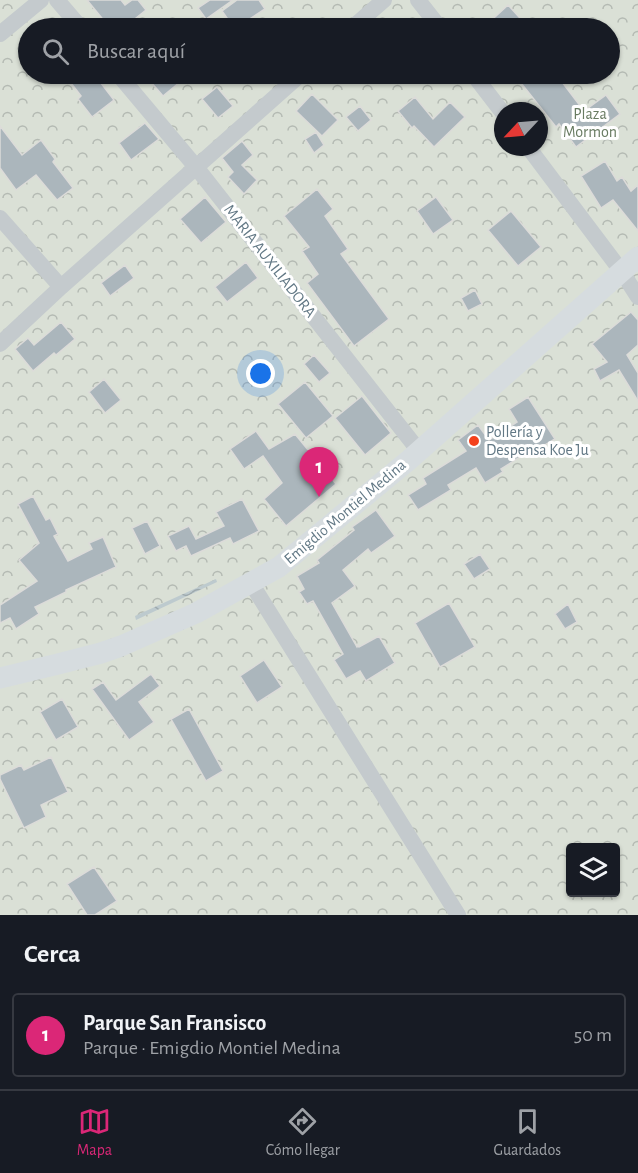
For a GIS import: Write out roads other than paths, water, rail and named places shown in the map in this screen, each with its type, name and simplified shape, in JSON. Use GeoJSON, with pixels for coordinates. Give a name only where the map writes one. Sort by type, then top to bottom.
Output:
{"type":"FeatureCollection","features":[{"type":"Feature","properties":{"kind":"main road","name":"Emigdio Montiel Medina"},"geometry":{"type":"LineString","coordinates":[[0,678],[121,646],[196,613],[279,567],[419,451],[638,257]]}},
{"type":"Feature","properties":{"kind":"street"},"geometry":{"type":"LineString","coordinates":[[19,18],[41,0]]}},
{"type":"Feature","properties":{"kind":"street"},"geometry":{"type":"LineString","coordinates":[[57,0],[72,18]]}},
{"type":"Feature","properties":{"kind":"street"},"geometry":{"type":"LineString","coordinates":[[363,18],[384,0]]}},
{"type":"Feature","properties":{"kind":"street"},"geometry":{"type":"LineString","coordinates":[[418,0],[432,18]]}},
{"type":"Feature","properties":{"kind":"street"},"geometry":{"type":"LineString","coordinates":[[0,34],[18,19]]}},
{"type":"Feature","properties":{"kind":"street","name":"MARIA AUXILIADORA"},"geometry":{"type":"LineString","coordinates":[[126,84],[196,167],[419,451]]}},
{"type":"Feature","properties":{"kind":"street"},"geometry":{"type":"LineString","coordinates":[[0,344],[290,84]]}},
{"type":"Feature","properties":{"kind":"street"},"geometry":{"type":"LineString","coordinates":[[481,84],[495,102]]}},
{"type":"Feature","properties":{"kind":"street"},"geometry":{"type":"LineString","coordinates":[[535,156],[622,272],[638,297]]}},
{"type":"Feature","properties":{"kind":"street"},"geometry":{"type":"LineString","coordinates":[[0,218],[61,287]]}},
{"type":"Feature","properties":{"kind":"street"},"geometry":{"type":"LineString","coordinates":[[251,583],[458,915]]}},
{"type":"Feature","properties":{"kind":"water"},"geometry":{"type":"Polygon","coordinates":[[[216,579],[217,582],[136,620],[135,616],[216,579]]]}},
{"type":"Feature","properties":{"kind":"place","name":"Pollería y Despensa Koe Ju"},"geometry":{"type":"Point","coordinates":[474,441]}},
{"type":"Feature","properties":{"kind":"place","name":"Parque San Fransisco"},"geometry":{"type":"Point","coordinates":[319,497]}},
{"type":"Feature","properties":{"kind":"park label","name":"Plaza Mormon"},"geometry":{"type":"Point","coordinates":[590,123]}}]}
